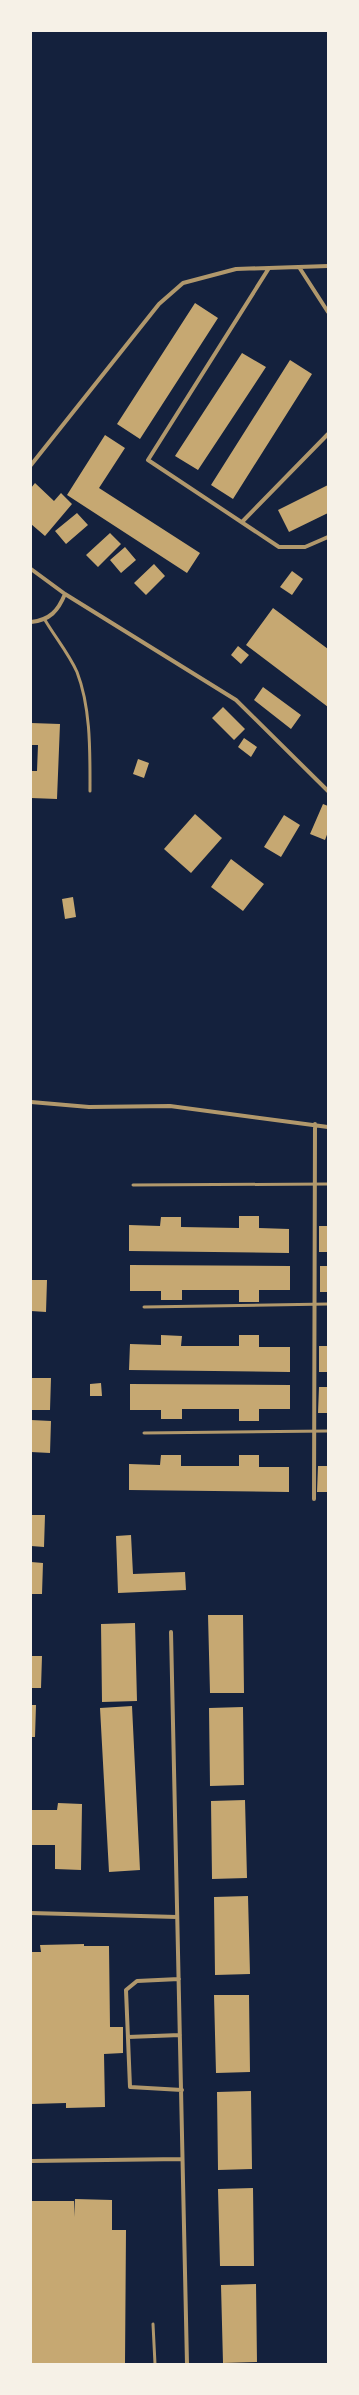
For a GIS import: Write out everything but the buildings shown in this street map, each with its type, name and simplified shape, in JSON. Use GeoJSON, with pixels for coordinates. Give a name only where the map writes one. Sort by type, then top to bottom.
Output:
{"type":"FeatureCollection","features":[{"type":"Feature","properties":{"kind":"street"},"geometry":{"type":"LineString","coordinates":[[299,266],[328,312]]}},
{"type":"Feature","properties":{"kind":"street"},"geometry":{"type":"LineString","coordinates":[[31,465],[159,304],[183,283],[236,269],[328,266]]}},
{"type":"Feature","properties":{"kind":"street"},"geometry":{"type":"LineString","coordinates":[[269,268],[148,460],[279,547],[305,547],[328,538]]}},
{"type":"Feature","properties":{"kind":"street"},"geometry":{"type":"LineString","coordinates":[[242,522],[328,434]]}},
{"type":"Feature","properties":{"kind":"street"},"geometry":{"type":"LineString","coordinates":[[31,569],[66,594],[236,700],[328,791]]}},
{"type":"Feature","properties":{"kind":"street"},"geometry":{"type":"LineString","coordinates":[[31,622],[45,620],[61,605],[66,594]]}},
{"type":"Feature","properties":{"kind":"street"},"geometry":{"type":"LineString","coordinates":[[31,1102],[89,1107],[170,1106],[316,1124],[328,1127]]}},
{"type":"Feature","properties":{"kind":"street"},"geometry":{"type":"LineString","coordinates":[[314,1499],[316,1124]]}},
{"type":"Feature","properties":{"kind":"street"},"geometry":{"type":"LineString","coordinates":[[171,1632],[187,2364]]}},
{"type":"Feature","properties":{"kind":"street"},"geometry":{"type":"LineString","coordinates":[[31,1913],[177,1917]]}},
{"type":"Feature","properties":{"kind":"street"},"geometry":{"type":"LineString","coordinates":[[179,1979],[137,1981],[126,1990],[130,2087],[182,2090]]}},
{"type":"Feature","properties":{"kind":"street"},"geometry":{"type":"LineString","coordinates":[[128,2037],[180,2035]]}},
{"type":"Feature","properties":{"kind":"street"},"geometry":{"type":"LineString","coordinates":[[31,2161],[182,2159]]}},
{"type":"Feature","properties":{"kind":"lane"},"geometry":{"type":"LineString","coordinates":[[45,620],[77,672],[89,730],[90,791]]}},
{"type":"Feature","properties":{"kind":"lane"},"geometry":{"type":"LineString","coordinates":[[133,1184],[328,1184]]}},
{"type":"Feature","properties":{"kind":"lane"},"geometry":{"type":"LineString","coordinates":[[144,1307],[328,1304]]}},
{"type":"Feature","properties":{"kind":"lane"},"geometry":{"type":"LineString","coordinates":[[144,1433],[328,1431]]}},
{"type":"Feature","properties":{"kind":"lane"},"geometry":{"type":"LineString","coordinates":[[153,2324],[155,2364]]}}]}
